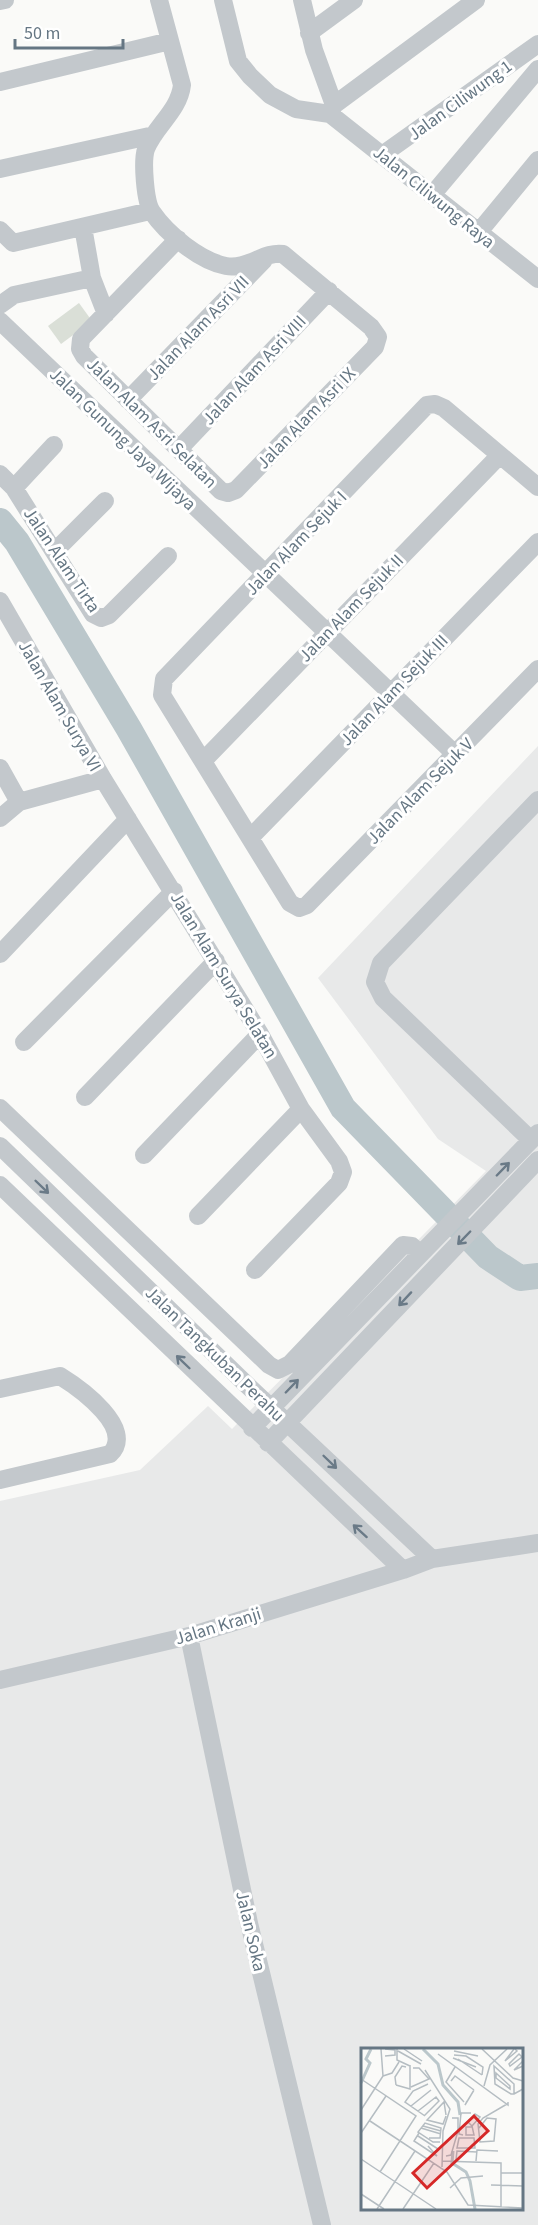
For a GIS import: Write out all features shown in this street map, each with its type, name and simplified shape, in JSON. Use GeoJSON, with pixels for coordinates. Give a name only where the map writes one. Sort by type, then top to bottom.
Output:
{"type":"FeatureCollection","features":[{"type":"Feature","properties":{"kind":"street"},"geometry":{"type":"LineString","coordinates":[[0,1],[5,0]]}},
{"type":"Feature","properties":{"kind":"street"},"geometry":{"type":"LineString","coordinates":[[159,0],[182,85],[180,96],[146,150],[143,167],[150,211],[178,239],[212,262],[240,267],[275,252],[283,254],[329,291]]}},
{"type":"Feature","properties":{"kind":"street"},"geometry":{"type":"LineString","coordinates":[[223,0],[238,61],[250,76],[270,95],[296,109],[332,110],[476,0]]}},
{"type":"Feature","properties":{"kind":"street"},"geometry":{"type":"LineString","coordinates":[[302,0],[309,33],[332,110]]}},
{"type":"Feature","properties":{"kind":"street"},"geometry":{"type":"LineString","coordinates":[[309,33],[354,0]]}},
{"type":"Feature","properties":{"kind":"street"},"geometry":{"type":"LineString","coordinates":[[0,82],[170,41]]}},
{"type":"Feature","properties":{"kind":"street","name":"Jalan Ciliwung 1"},"geometry":{"type":"LineString","coordinates":[[382,155],[538,44]]}},
{"type":"Feature","properties":{"kind":"street","name":"Jalan Ciliwung 1"},"geometry":{"type":"LineString","coordinates":[[432,195],[538,69]]}},
{"type":"Feature","properties":{"kind":"street","name":"Jalan Ciliwung Raya"},"geometry":{"type":"LineString","coordinates":[[332,110],[382,155],[478,233],[535,269]]}},
{"type":"Feature","properties":{"kind":"street"},"geometry":{"type":"LineString","coordinates":[[0,169],[154,135]]}},
{"type":"Feature","properties":{"kind":"street"},"geometry":{"type":"LineString","coordinates":[[478,233],[538,160]]}},
{"type":"Feature","properties":{"kind":"street"},"geometry":{"type":"LineString","coordinates":[[3,234],[13,243],[150,211]]}},
{"type":"Feature","properties":{"kind":"street"},"geometry":{"type":"LineString","coordinates":[[83,227],[92,278],[106,314],[178,239]]}},
{"type":"Feature","properties":{"kind":"street","name":"Jalan Alam Asri VII"},"geometry":{"type":"LineString","coordinates":[[128,400],[267,257]]}},
{"type":"Feature","properties":{"kind":"street"},"geometry":{"type":"LineString","coordinates":[[0,305],[14,294],[92,278]]}},
{"type":"Feature","properties":{"kind":"street","name":"Jalan Alam Asri IX"},"geometry":{"type":"LineString","coordinates":[[228,493],[236,490],[375,347],[378,337],[371,327],[329,291]]}},
{"type":"Feature","properties":{"kind":"street","name":"Jalan Alam Asri VIII"},"geometry":{"type":"LineString","coordinates":[[179,449],[329,291]]}},
{"type":"Feature","properties":{"kind":"street","name":"Jalan Alam Asri Selatan"},"geometry":{"type":"LineString","coordinates":[[106,314],[81,339],[80,349],[84,356],[221,491],[228,493]]}},
{"type":"Feature","properties":{"kind":"street","name":"Jalan Gunung Jaya Wijaya"},"geometry":{"type":"LineString","coordinates":[[0,321],[265,576],[456,755]]}},
{"type":"Feature","properties":{"kind":"street","name":"Jalan Alam Sejuk I"},"geometry":{"type":"LineString","coordinates":[[203,761],[162,695],[161,687],[164,679],[427,405],[435,404],[444,408],[500,455]]}},
{"type":"Feature","properties":{"kind":"street"},"geometry":{"type":"LineString","coordinates":[[14,488],[54,445]]}},
{"type":"Feature","properties":{"kind":"street"},"geometry":{"type":"LineString","coordinates":[[500,455],[538,488]]}},
{"type":"Feature","properties":{"kind":"street","name":"Jalan Alam Sejuk II"},"geometry":{"type":"LineString","coordinates":[[203,761],[500,455]]}},
{"type":"Feature","properties":{"kind":"street","name":"Jalan Alam Tirta"},"geometry":{"type":"LineString","coordinates":[[0,474],[14,488],[93,614],[101,618],[109,615],[168,556]]}},
{"type":"Feature","properties":{"kind":"street"},"geometry":{"type":"LineString","coordinates":[[55,551],[105,501]]}},
{"type":"Feature","properties":{"kind":"street","name":"Jalan Alam Sejuk III"},"geometry":{"type":"LineString","coordinates":[[250,838],[538,542]]}},
{"type":"Feature","properties":{"kind":"street","name":"Jalan Alam Surya VI"},"geometry":{"type":"LineString","coordinates":[[0,601],[103,779]]}},
{"type":"Feature","properties":{"kind":"street","name":"Jalan Alam Sejuk V"},"geometry":{"type":"LineString","coordinates":[[250,838],[290,903],[299,908],[306,905],[456,755],[538,669]]}},
{"type":"Feature","properties":{"kind":"street"},"geometry":{"type":"LineString","coordinates":[[203,761],[250,838]]}},
{"type":"Feature","properties":{"kind":"street"},"geometry":{"type":"LineString","coordinates":[[0,768],[19,802]]}},
{"type":"Feature","properties":{"kind":"street"},"geometry":{"type":"LineString","coordinates":[[0,818],[19,802],[103,779]]}},
{"type":"Feature","properties":{"kind":"street","name":"Jalan Alam Surya Selatan"},"geometry":{"type":"LineString","coordinates":[[103,779],[260,1034],[301,1109],[339,1161],[343,1172],[339,1183],[255,1270]]}},
{"type":"Feature","properties":{"kind":"street"},"geometry":{"type":"LineString","coordinates":[[252,1428],[535,1136],[383,998],[375,982],[381,963],[538,800]]}},
{"type":"Feature","properties":{"kind":"street"},"geometry":{"type":"LineString","coordinates":[[0,954],[128,819]]}},
{"type":"Feature","properties":{"kind":"street"},"geometry":{"type":"LineString","coordinates":[[24,1042],[174,891]]}},
{"type":"Feature","properties":{"kind":"street"},"geometry":{"type":"LineString","coordinates":[[85,1096],[216,961]]}},
{"type":"Feature","properties":{"kind":"street"},"geometry":{"type":"LineString","coordinates":[[144,1155],[260,1034]]}},
{"type":"Feature","properties":{"kind":"street"},"geometry":{"type":"LineString","coordinates":[[0,1108],[149,1252],[269,1365],[278,1370],[290,1364],[403,1245],[426,1248]]}},
{"type":"Feature","properties":{"kind":"street"},"geometry":{"type":"LineString","coordinates":[[198,1215],[301,1109]]}},
{"type":"Feature","properties":{"kind":"street","name":"Jalan Tangkuban Perahu"},"geometry":{"type":"LineString","coordinates":[[0,1146],[432,1559]]}},
{"type":"Feature","properties":{"kind":"street"},"geometry":{"type":"LineString","coordinates":[[268,1443],[538,1160]]}},
{"type":"Feature","properties":{"kind":"street","name":"Jalan Tangkuban Perahu"},"geometry":{"type":"LineString","coordinates":[[0,1185],[403,1570]]}},
{"type":"Feature","properties":{"kind":"street"},"geometry":{"type":"LineString","coordinates":[[115,1258],[149,1252]]}},
{"type":"Feature","properties":{"kind":"street"},"geometry":{"type":"LineString","coordinates":[[148,1289],[149,1252]]}},
{"type":"Feature","properties":{"kind":"street"},"geometry":{"type":"LineString","coordinates":[[0,1389],[60,1376],[114,1425],[118,1437],[116,1448],[110,1454],[0,1480]]}},
{"type":"Feature","properties":{"kind":"street","name":"Jalan Kranji"},"geometry":{"type":"LineString","coordinates":[[0,1680],[189,1636],[432,1559],[538,1543]]}},
{"type":"Feature","properties":{"kind":"street","name":"Jalan Soka"},"geometry":{"type":"LineString","coordinates":[[189,1636],[249,1923],[322,2225]]}},
{"type":"Feature","properties":{"kind":"shaded area"},"geometry":{"type":"Polygon","coordinates":[[[79,303],[92,321],[61,344],[48,326],[79,303]]]}},
{"type":"Feature","properties":{"kind":"shaded area"},"geometry":{"type":"Polygon","coordinates":[[[538,746],[538,2225],[0,2225],[0,1501],[140,1470],[208,1406],[232,1429],[486,1171],[438,1139],[318,978],[538,746]]]}},
{"type":"Feature","properties":{"kind":"waterway"},"geometry":{"type":"LineString","coordinates":[[0,521],[17,542],[129,729],[343,1108],[488,1257],[520,1278],[538,1276]]}}]}
